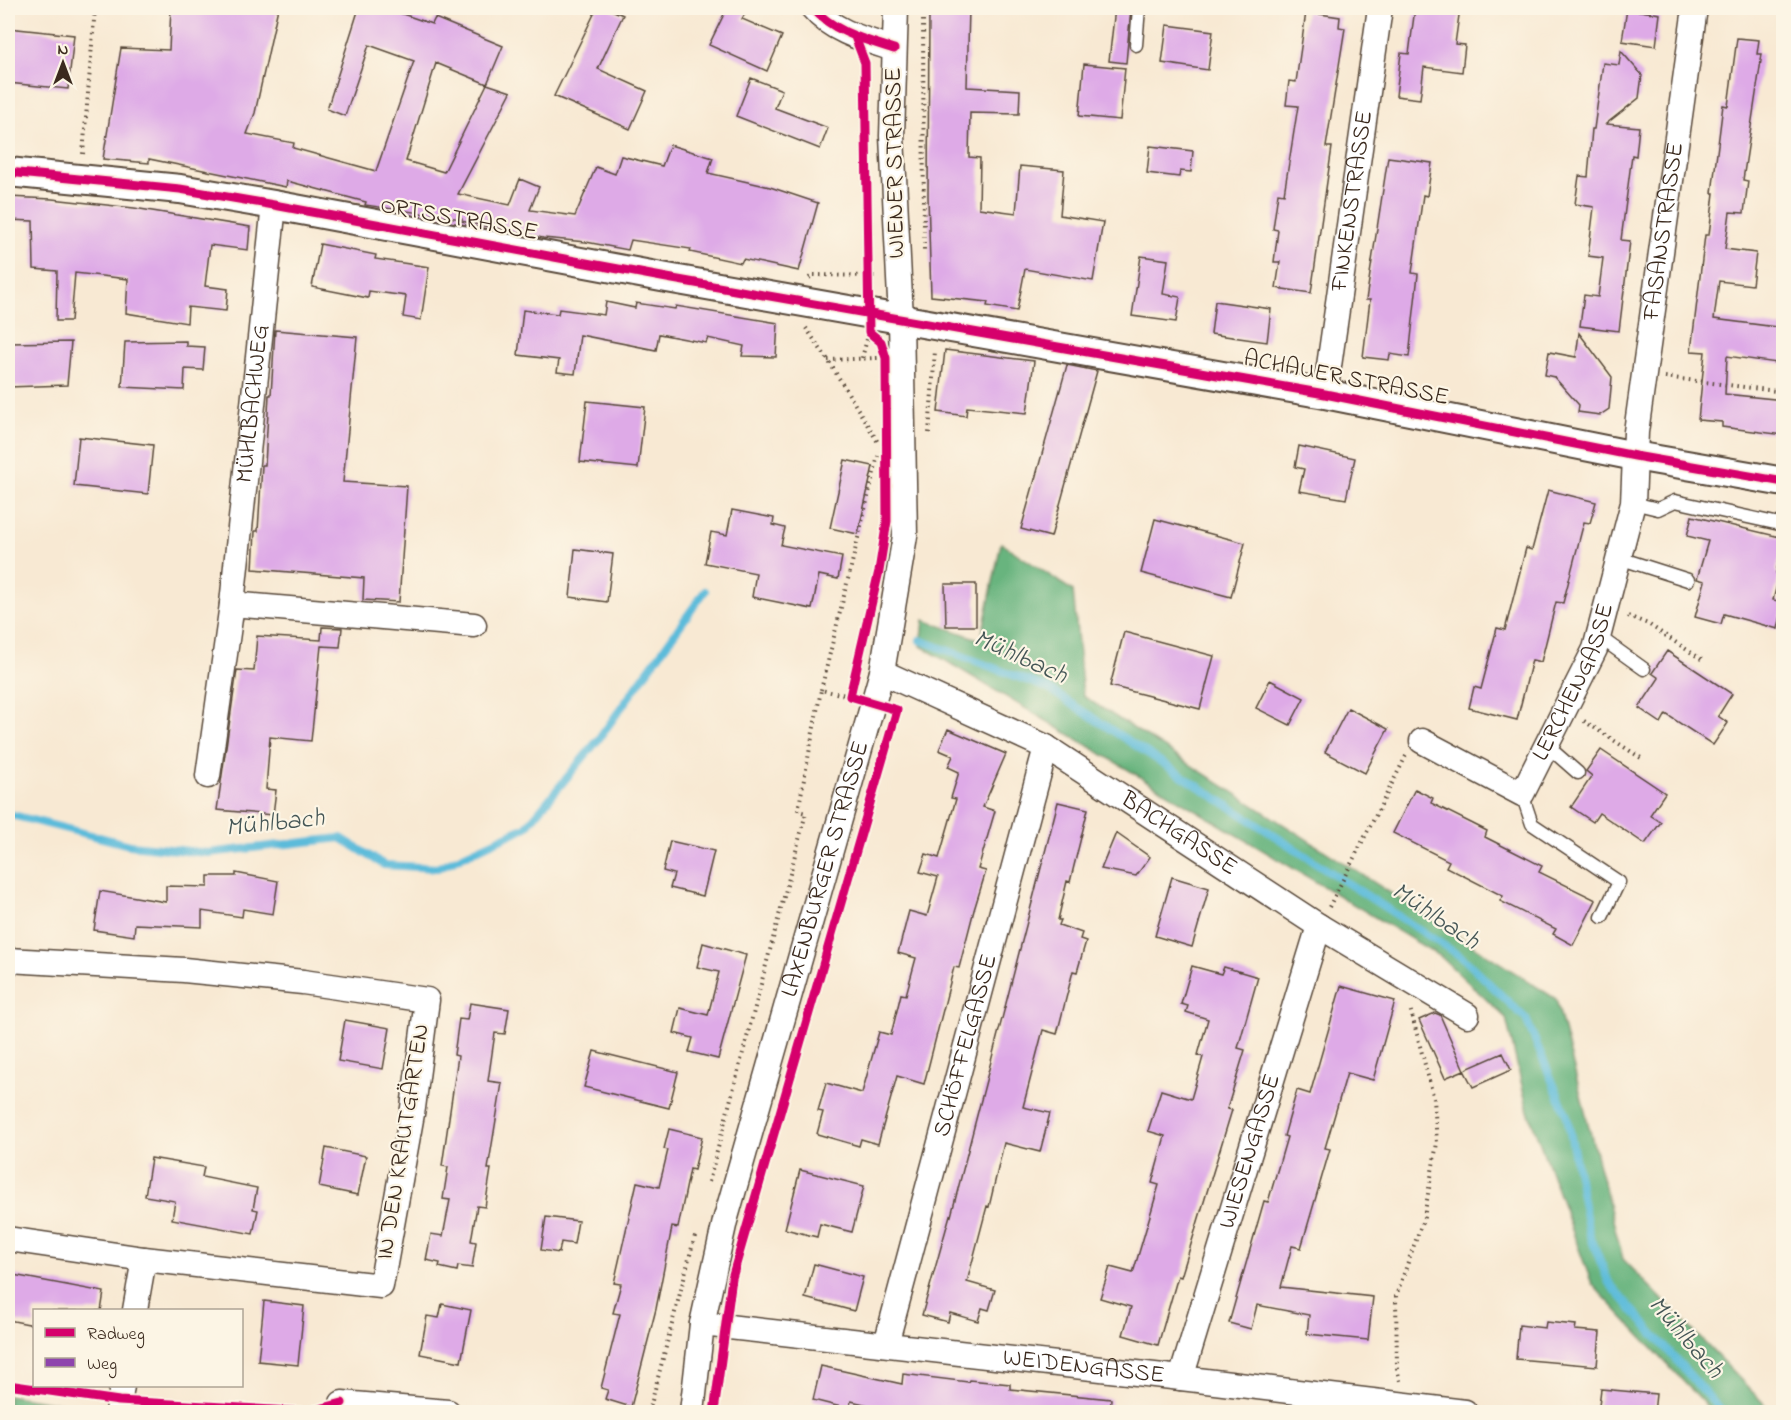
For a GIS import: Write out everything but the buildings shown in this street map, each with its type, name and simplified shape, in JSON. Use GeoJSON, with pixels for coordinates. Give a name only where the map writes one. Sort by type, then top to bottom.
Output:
{"type":"FeatureCollection","features":[{"type":"Feature","properties":{"kind":"street"},"geometry":{"type":"LineString","coordinates":[[813,8],[820,16],[855,37],[894,49]]}},
{"type":"Feature","properties":{"kind":"street","name":"WIENER STRASSE"},"geometry":{"type":"LineString","coordinates":[[896,8],[892,136],[901,319]]}},
{"type":"Feature","properties":{"kind":"street","name":"FINKENSTRASSE"},"geometry":{"type":"LineString","coordinates":[[1325,394],[1380,8]]}},
{"type":"Feature","properties":{"kind":"street","name":"FASANSTRASSE"},"geometry":{"type":"LineString","coordinates":[[1635,456],[1636,432],[1695,8]]}},
{"type":"Feature","properties":{"kind":"street","name":"ORTSSTRASSE"},"geometry":{"type":"LineString","coordinates":[[8,172],[180,189],[274,205],[785,299],[871,328],[901,319]]}},
{"type":"Feature","properties":{"kind":"street","name":"MÜHLBACHWEG"},"geometry":{"type":"LineString","coordinates":[[208,776],[232,604],[274,205]]}},
{"type":"Feature","properties":{"kind":"street","name":"ACHAUER STRASSE"},"geometry":{"type":"LineString","coordinates":[[901,319],[1325,394],[1635,456],[1784,482]]}},
{"type":"Feature","properties":{"kind":"street","name":"LAXENBURGER STRASSE"},"geometry":{"type":"LineString","coordinates":[[692,1413],[702,1324],[725,1221],[882,672],[905,536],[901,319]]}},
{"type":"Feature","properties":{"kind":"street","name":"LERCHENGASSE"},"geometry":{"type":"LineString","coordinates":[[1522,794],[1595,649],[1634,503],[1635,456]]}},
{"type":"Feature","properties":{"kind":"street"},"geometry":{"type":"LineString","coordinates":[[232,604],[474,625]]}},
{"type":"Feature","properties":{"kind":"street","name":"BACHGASSE"},"geometry":{"type":"LineString","coordinates":[[882,672],[1046,747],[1319,926],[1467,1014]]}},
{"type":"Feature","properties":{"kind":"street"},"geometry":{"type":"LineString","coordinates":[[1422,741],[1522,794]]}},
{"type":"Feature","properties":{"kind":"street","name":"SCHÖFFELGASSE"},"geometry":{"type":"LineString","coordinates":[[886,1344],[1046,747]]}},
{"type":"Feature","properties":{"kind":"street","name":"WIESENGASSE"},"geometry":{"type":"LineString","coordinates":[[1181,1377],[1319,926]]}},
{"type":"Feature","properties":{"kind":"street","name":"IN DEN KRAUTGÄRTEN"},"geometry":{"type":"LineString","coordinates":[[8,960],[184,970],[303,982],[427,1000],[413,1108],[381,1286],[144,1259],[8,1239]]}},
{"type":"Feature","properties":{"kind":"street"},"geometry":{"type":"LineString","coordinates":[[135,1309],[144,1259]]}},
{"type":"Feature","properties":{"kind":"street","name":"WEIDENGASSE"},"geometry":{"type":"LineString","coordinates":[[702,1324],[1181,1377],[1465,1413]]}},
{"type":"Feature","properties":{"kind":"street"},"geometry":{"type":"LineString","coordinates":[[342,1403],[448,1413]]}},
{"type":"Feature","properties":{"kind":"lane"},"geometry":{"type":"LineString","coordinates":[[1136,45],[1139,8]]}},
{"type":"Feature","properties":{"kind":"lane"},"geometry":{"type":"LineString","coordinates":[[1634,503],[1658,509],[1675,501],[1784,525]]}},
{"type":"Feature","properties":{"kind":"lane"},"geometry":{"type":"LineString","coordinates":[[1619,558],[1688,580]]}},
{"type":"Feature","properties":{"kind":"lane"},"geometry":{"type":"LineString","coordinates":[[1598,636],[1644,669]]}},
{"type":"Feature","properties":{"kind":"lane"},"geometry":{"type":"LineString","coordinates":[[1546,745],[1578,773]]}},
{"type":"Feature","properties":{"kind":"lane"},"geometry":{"type":"LineString","coordinates":[[1522,794],[1532,824],[1619,882],[1602,917]]}},
{"type":"Feature","properties":{"kind":"path"},"geometry":{"type":"LineString","coordinates":[[81,179],[94,8]]}},
{"type":"Feature","properties":{"kind":"path"},"geometry":{"type":"LineString","coordinates":[[923,8],[924,254]]}},
{"type":"Feature","properties":{"kind":"path"},"geometry":{"type":"LineString","coordinates":[[862,358],[871,328],[868,264]]}},
{"type":"Feature","properties":{"kind":"path"},"geometry":{"type":"LineString","coordinates":[[706,1192],[806,813],[798,811],[821,690],[880,446],[828,360],[785,299],[813,275],[898,276]]}},
{"type":"Feature","properties":{"kind":"path"},"geometry":{"type":"LineString","coordinates":[[883,350],[886,369]]}},
{"type":"Feature","properties":{"kind":"path"},"geometry":{"type":"LineString","coordinates":[[1644,374],[1784,392]]}},
{"type":"Feature","properties":{"kind":"path"},"geometry":{"type":"LineString","coordinates":[[887,434],[887,445]]}},
{"type":"Feature","properties":{"kind":"path"},"geometry":{"type":"LineString","coordinates":[[1606,607],[1648,624],[1704,661]]}},
{"type":"Feature","properties":{"kind":"path"},"geometry":{"type":"LineString","coordinates":[[850,696],[853,685]]}},
{"type":"Feature","properties":{"kind":"path"},"geometry":{"type":"LineString","coordinates":[[821,690],[873,702]]}},
{"type":"Feature","properties":{"kind":"path"},"geometry":{"type":"LineString","coordinates":[[1565,709],[1641,758]]}},
{"type":"Feature","properties":{"kind":"path"},"geometry":{"type":"LineString","coordinates":[[1334,899],[1405,757],[1422,741]]}},
{"type":"Feature","properties":{"kind":"path"},"geometry":{"type":"LineString","coordinates":[[1402,975],[1434,1098],[1437,1143],[1425,1217],[1396,1296],[1397,1368],[1405,1405]]}},
{"type":"Feature","properties":{"kind":"path"},"geometry":{"type":"LineString","coordinates":[[649,1413],[697,1226]]}},
{"type":"Feature","properties":{"kind":"green space"},"geometry":{"type":"Polygon","coordinates":[[[1001,543],[1073,591],[1083,696],[1556,999],[1623,1259],[1772,1412],[1712,1412],[1592,1284],[1528,1111],[1506,1018],[1440,956],[921,646],[924,620],[981,640],[1001,543]]]}},
{"type":"Feature","properties":{"kind":"green space"},"geometry":{"type":"Polygon","coordinates":[[[8,1395],[114,1412],[8,1412],[8,1395]]]}},
{"type":"Feature","properties":{"kind":"waterway","name":"Mühlbach"},"geometry":{"type":"LineString","coordinates":[[8,814],[130,845],[208,853],[341,838],[384,865],[437,868],[526,827],[598,740],[705,591]]}},
{"type":"Feature","properties":{"kind":"waterway","name":"Mühlbach"},"geometry":{"type":"LineString","coordinates":[[920,640],[1047,688],[1463,958],[1526,1019],[1567,1116],[1589,1233],[1609,1283],[1722,1412]]}},
{"type":"Feature","properties":{"kind":"cycle path"},"geometry":{"type":"LineString","coordinates":[[813,8],[840,29],[894,49]]}},
{"type":"Feature","properties":{"kind":"cycle path"},"geometry":{"type":"LineString","coordinates":[[714,1412],[732,1278],[897,710],[850,696],[879,571],[887,521],[886,358],[881,342],[869,332],[865,63],[855,37]]}},
{"type":"Feature","properties":{"kind":"cycle path"},"geometry":{"type":"LineString","coordinates":[[8,172],[180,189],[274,205],[667,278],[1325,394],[1635,456],[1784,482]]}},
{"type":"Feature","properties":{"kind":"cycle path"},"geometry":{"type":"LineString","coordinates":[[8,1385],[119,1401],[308,1412],[342,1403]]}}]}
